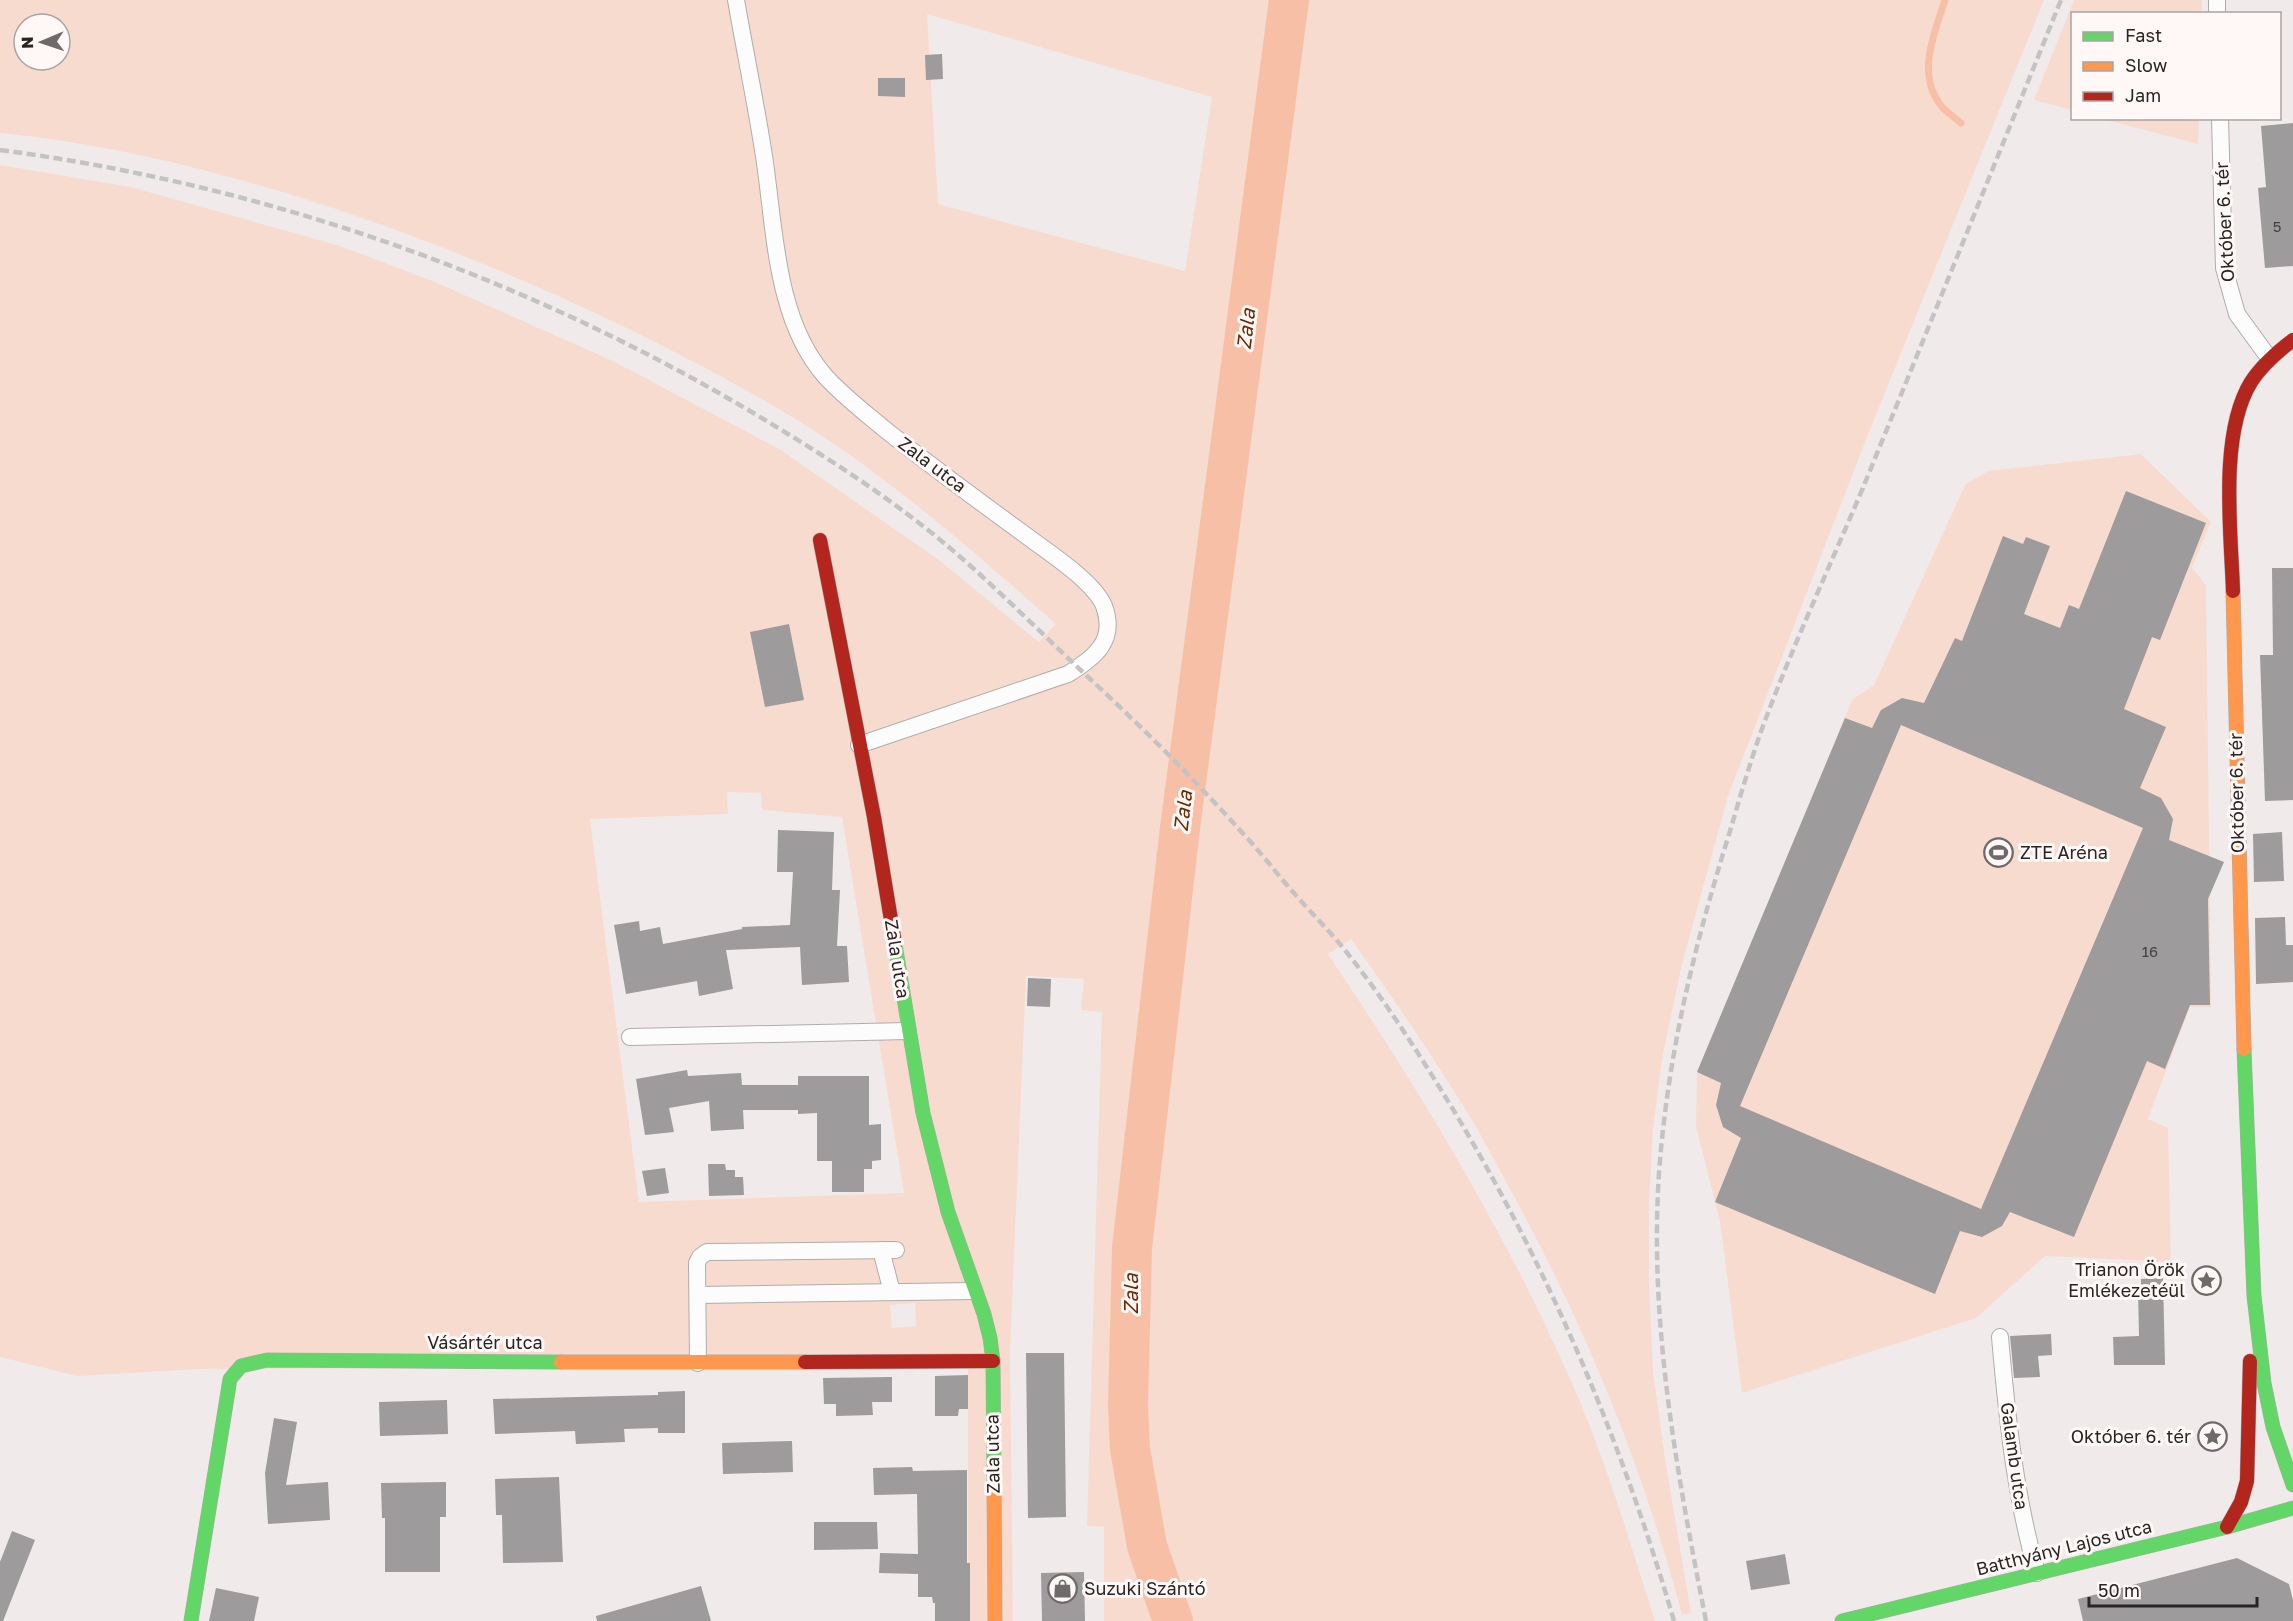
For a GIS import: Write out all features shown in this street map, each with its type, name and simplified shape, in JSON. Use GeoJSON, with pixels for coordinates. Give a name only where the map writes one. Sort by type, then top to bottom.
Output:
{"type":"FeatureCollection","features":[{"type":"Feature","properties":{"kind":"street","name":"Zala utca"},"geometry":{"type":"LineString","coordinates":[[736,0],[763,154],[782,285],[791,320],[812,359],[842,394],[910,450],[1066,565],[1103,604],[1108,624],[1103,645],[1096,655],[1068,674],[859,745]]}},
{"type":"Feature","properties":{"kind":"street","name":"Október 6. tér"},"geometry":{"type":"LineString","coordinates":[[2220,120],[2224,268],[2237,314],[2269,358],[2244,394],[2237,412],[2232,437],[2230,476],[2242,993],[2254,1296],[2264,1383],[2271,1416],[2293,1485]]}},
{"type":"Feature","properties":{"kind":"street"},"geometry":{"type":"LineString","coordinates":[[2269,358],[2293,340]]}},
{"type":"Feature","properties":{"kind":"street","name":"Zala utca"},"geometry":{"type":"LineString","coordinates":[[820,540],[874,817],[923,1113],[945,1202],[974,1291],[984,1314],[990,1338],[993,1361],[995,1621]]}},
{"type":"Feature","properties":{"kind":"street"},"geometry":{"type":"LineString","coordinates":[[630,1037],[908,1031]]}},
{"type":"Feature","properties":{"kind":"street"},"geometry":{"type":"LineString","coordinates":[[698,1363],[697,1263],[700,1257],[707,1252],[888,1250],[892,1292]]}},
{"type":"Feature","properties":{"kind":"street"},"geometry":{"type":"LineString","coordinates":[[698,1295],[974,1291]]}},
{"type":"Feature","properties":{"kind":"street"},"geometry":{"type":"LineString","coordinates":[[2227,1527],[2241,1502],[2249,1470],[2249,1368],[2254,1296]]}},
{"type":"Feature","properties":{"kind":"street","name":"Galamb utca"},"geometry":{"type":"LineString","coordinates":[[2000,1337],[2016,1486],[2037,1573]]}},
{"type":"Feature","properties":{"kind":"street","name":"Vásártér utca"},"geometry":{"type":"LineString","coordinates":[[191,1621],[230,1379],[233,1372],[243,1364],[267,1360],[698,1363],[993,1361]]}},
{"type":"Feature","properties":{"kind":"street","name":"Batthyány Lajos utca"},"geometry":{"type":"LineString","coordinates":[[1842,1621],[2227,1527],[2293,1508]]}},
{"type":"Feature","properties":{"kind":"shaded area"},"geometry":{"type":"Polygon","coordinates":[[[0,0],[2044,0],[1869,432],[1728,796],[1682,964],[1662,1059],[1653,1129],[1649,1204],[1649,1282],[1653,1372],[1691,1613],[1682,1615],[1649,1505],[1610,1398],[1538,1242],[1472,1120],[1413,1028],[1351,939],[1328,954],[1398,1061],[1464,1170],[1495,1225],[1552,1339],[1600,1452],[1655,1621],[1104,1621],[1104,1527],[1087,1526],[1102,1012],[1081,1010],[1084,979],[1026,976],[1010,1351],[1013,1621],[968,1621],[968,1366],[199,1369],[77,1376],[0,1357],[0,165],[131,187],[340,246],[435,282],[613,361],[781,450],[939,560],[1039,642],[1056,624],[920,508],[834,444],[788,414],[643,336],[497,270],[347,213],[214,173],[154,158],[62,141],[0,133],[0,0]],[[927,14],[938,204],[1185,271],[1212,97],[927,14]],[[727,792],[728,814],[590,819],[639,1202],[904,1193],[842,817],[762,810],[761,793],[727,792]],[[915,1303],[890,1305],[892,1328],[916,1326],[915,1303]]]}},
{"type":"Feature","properties":{"kind":"shaded area"},"geometry":{"type":"Polygon","coordinates":[[[2074,0],[2202,0],[2202,12],[2071,12],[2071,110],[2034,100],[2074,0]]]}},
{"type":"Feature","properties":{"kind":"shaded area"},"geometry":{"type":"Polygon","coordinates":[[[2107,120],[2199,120],[2198,144],[2107,120]]]}},
{"type":"Feature","properties":{"kind":"shaded area","name":"ZTE Aréna"},"geometry":{"type":"Polygon","coordinates":[[[2141,454],[2211,522],[2192,568],[2206,585],[2211,1007],[2190,1007],[2148,1119],[2168,1128],[2171,1262],[2045,1256],[1976,1318],[1742,1393],[1720,1221],[1696,1127],[1697,1072],[1852,700],[1874,685],[1965,485],[1988,471],[2141,454]]]}},
{"type":"Feature","properties":{"kind":"building"},"geometry":{"type":"Polygon","coordinates":[[[942,54],[943,79],[926,80],[925,55],[942,54]]]}},
{"type":"Feature","properties":{"kind":"building"},"geometry":{"type":"Polygon","coordinates":[[[878,78],[905,78],[905,97],[878,96],[878,78]]]}},
{"type":"Feature","properties":{"kind":"building"},"geometry":{"type":"Polygon","coordinates":[[[2293,123],[2293,266],[2265,268],[2258,188],[2266,187],[2261,126],[2293,123]]]}},
{"type":"Feature","properties":{"kind":"building","name":"ZTE Aréna"},"geometry":{"type":"Polygon","coordinates":[[[2126,491],[2206,523],[2160,640],[2152,637],[2124,709],[2166,727],[2140,788],[2161,798],[2173,819],[2169,840],[2224,862],[2208,899],[2210,1005],[2190,1005],[2165,1069],[2147,1061],[2074,1237],[2010,1212],[2002,1226],[1982,1237],[1960,1231],[1935,1294],[1715,1202],[1741,1138],[1723,1127],[1716,1105],[1721,1083],[1697,1072],[1845,718],[1872,728],[1881,710],[1902,698],[1924,703],[1955,638],[1962,641],[2003,536],[2023,544],[2026,537],[2050,546],[2024,614],[2060,628],[2069,605],[2079,609],[2126,491]],[[1901,725],[1740,1106],[1981,1209],[2143,828],[1901,725]]]}},
{"type":"Feature","properties":{"kind":"building"},"geometry":{"type":"Polygon","coordinates":[[[2272,568],[2293,568],[2293,800],[2265,801],[2260,655],[2273,655],[2272,568]]]}},
{"type":"Feature","properties":{"kind":"building"},"geometry":{"type":"Polygon","coordinates":[[[789,624],[804,700],[765,707],[750,632],[789,624]]]}},
{"type":"Feature","properties":{"kind":"building"},"geometry":{"type":"Polygon","coordinates":[[[778,830],[834,832],[832,890],[840,890],[837,946],[847,946],[849,982],[802,985],[800,947],[726,950],[733,989],[699,996],[697,981],[626,994],[614,925],[639,921],[640,931],[660,927],[663,944],[742,929],[742,927],[790,925],[793,872],[777,872],[778,830]]]}},
{"type":"Feature","properties":{"kind":"building"},"geometry":{"type":"Polygon","coordinates":[[[2282,832],[2284,881],[2254,882],[2253,834],[2282,832]]]}},
{"type":"Feature","properties":{"kind":"building"},"geometry":{"type":"Polygon","coordinates":[[[2285,917],[2286,945],[2293,945],[2293,982],[2256,984],[2255,918],[2285,917]]]}},
{"type":"Feature","properties":{"kind":"building"},"geometry":{"type":"Polygon","coordinates":[[[1028,978],[1051,979],[1050,1007],[1027,1006],[1028,978]]]}},
{"type":"Feature","properties":{"kind":"building"},"geometry":{"type":"Polygon","coordinates":[[[687,1070],[688,1076],[741,1073],[742,1085],[798,1085],[798,1076],[869,1076],[869,1125],[881,1124],[881,1160],[872,1161],[872,1169],[864,1169],[864,1192],[832,1192],[832,1161],[817,1161],[817,1113],[798,1114],[798,1110],[743,1110],[744,1129],[711,1131],[709,1101],[669,1108],[674,1132],[645,1135],[636,1079],[687,1070]]]}},
{"type":"Feature","properties":{"kind":"building"},"geometry":{"type":"Polygon","coordinates":[[[708,1164],[725,1164],[726,1170],[735,1170],[735,1177],[743,1177],[744,1195],[709,1196],[708,1164]]]}},
{"type":"Feature","properties":{"kind":"building"},"geometry":{"type":"Polygon","coordinates":[[[665,1168],[669,1193],[647,1196],[642,1171],[665,1168]]]}},
{"type":"Feature","properties":{"kind":"building"},"geometry":{"type":"Polygon","coordinates":[[[2163,1278],[2165,1365],[2114,1365],[2113,1337],[2139,1336],[2138,1289],[2141,1289],[2141,1279],[2163,1278]]]}},
{"type":"Feature","properties":{"kind":"building"},"geometry":{"type":"Polygon","coordinates":[[[2051,1334],[2052,1355],[2038,1356],[2040,1377],[2014,1378],[2010,1336],[2051,1334]]]}},
{"type":"Feature","properties":{"kind":"building"},"geometry":{"type":"Polygon","coordinates":[[[1026,1353],[1064,1353],[1066,1517],[1028,1518],[1026,1353]]]}},
{"type":"Feature","properties":{"kind":"building"},"geometry":{"type":"Polygon","coordinates":[[[968,1375],[968,1409],[959,1409],[958,1416],[935,1416],[935,1376],[968,1375]]]}},
{"type":"Feature","properties":{"kind":"building"},"geometry":{"type":"Polygon","coordinates":[[[892,1377],[892,1402],[872,1402],[873,1415],[836,1416],[836,1404],[824,1404],[823,1378],[892,1377]]]}},
{"type":"Feature","properties":{"kind":"building"},"geometry":{"type":"Polygon","coordinates":[[[685,1391],[685,1433],[658,1433],[658,1428],[624,1429],[625,1442],[576,1444],[575,1431],[495,1434],[493,1399],[658,1395],[658,1392],[685,1391]]]}},
{"type":"Feature","properties":{"kind":"building"},"geometry":{"type":"Polygon","coordinates":[[[447,1400],[448,1434],[380,1436],[379,1402],[447,1400]]]}},
{"type":"Feature","properties":{"kind":"building"},"geometry":{"type":"Polygon","coordinates":[[[274,1418],[297,1422],[286,1485],[328,1482],[330,1520],[268,1524],[265,1473],[274,1418]]]}},
{"type":"Feature","properties":{"kind":"building"},"geometry":{"type":"Polygon","coordinates":[[[792,1441],[793,1472],[723,1474],[722,1443],[792,1441]]]}},
{"type":"Feature","properties":{"kind":"building"},"geometry":{"type":"Polygon","coordinates":[[[912,1467],[913,1471],[967,1470],[967,1563],[970,1563],[970,1621],[935,1621],[935,1603],[932,1597],[918,1597],[918,1574],[879,1573],[880,1553],[918,1554],[917,1494],[874,1495],[873,1468],[912,1467]]]}},
{"type":"Feature","properties":{"kind":"building"},"geometry":{"type":"Polygon","coordinates":[[[559,1477],[563,1562],[503,1563],[502,1515],[496,1515],[495,1479],[559,1477]]]}},
{"type":"Feature","properties":{"kind":"building"},"geometry":{"type":"Polygon","coordinates":[[[446,1482],[446,1517],[440,1517],[440,1572],[385,1572],[385,1518],[382,1518],[381,1483],[446,1482]]]}},
{"type":"Feature","properties":{"kind":"building"},"geometry":{"type":"Polygon","coordinates":[[[814,1522],[877,1522],[878,1549],[814,1550],[814,1522]]]}},
{"type":"Feature","properties":{"kind":"building"},"geometry":{"type":"Polygon","coordinates":[[[12,1531],[35,1540],[3,1621],[0,1621],[0,1562],[12,1531]]]}},
{"type":"Feature","properties":{"kind":"building"},"geometry":{"type":"Polygon","coordinates":[[[1785,1554],[1790,1584],[1751,1590],[1746,1561],[1785,1554]]]}},
{"type":"Feature","properties":{"kind":"building"},"geometry":{"type":"Polygon","coordinates":[[[2237,1558],[2289,1584],[2293,1600],[2293,1621],[2083,1621],[2078,1599],[2237,1558]]]}},
{"type":"Feature","properties":{"kind":"building","name":"Suzuki Szántó"},"geometry":{"type":"Polygon","coordinates":[[[1084,1572],[1085,1621],[1042,1621],[1041,1573],[1084,1572]]]}},
{"type":"Feature","properties":{"kind":"building"},"geometry":{"type":"Polygon","coordinates":[[[701,1586],[711,1621],[597,1621],[596,1616],[701,1586]]]}},
{"type":"Feature","properties":{"kind":"building"},"geometry":{"type":"Polygon","coordinates":[[[216,1588],[259,1597],[254,1621],[209,1621],[216,1588]]]}},
{"type":"Feature","properties":{"kind":"waterway","name":"Zala"},"geometry":{"type":"LineString","coordinates":[[1173,1621],[1147,1546],[1130,1449],[1128,1405],[1132,1248],[1180,828],[1289,0]]}},
{"type":"Feature","properties":{"kind":"waterway"},"geometry":{"type":"LineString","coordinates":[[1945,0],[1932,41],[1928,69],[1935,96],[1943,108],[1961,123]]}},
{"type":"Feature","properties":{"kind":"railway"},"geometry":{"type":"LineString","coordinates":[[1706,1621],[1676,1454],[1662,1343],[1658,1286],[1657,1230],[1663,1128],[1684,1000],[1717,874],[1766,718],[1862,490],[2061,0]]}},
{"type":"Feature","properties":{"kind":"railway"},"geometry":{"type":"LineString","coordinates":[[0,150],[99,166],[198,187],[295,213],[391,244],[485,279],[577,320],[667,365],[755,414],[880,494],[968,564],[1170,756],[1253,844],[1341,946],[1403,1031],[1454,1111],[1489,1172],[1552,1295],[1607,1423],[1654,1554],[1674,1621]]}},
{"type":"Feature","properties":{"kind":"traffic: fast"},"geometry":{"type":"LineString","coordinates":[[895,944],[923,1113],[948,1212],[984,1314],[990,1338],[993,1361],[994,1485]]}},
{"type":"Feature","properties":{"kind":"traffic: fast"},"geometry":{"type":"LineString","coordinates":[[2244,1049],[2254,1296],[2264,1383],[2273,1427],[2293,1485]]}},
{"type":"Feature","properties":{"kind":"traffic: fast"},"geometry":{"type":"LineString","coordinates":[[191,1621],[230,1379],[241,1366],[267,1360],[561,1362]]}},
{"type":"Feature","properties":{"kind":"traffic: fast"},"geometry":{"type":"LineString","coordinates":[[1842,1621],[2227,1527],[2293,1508]]}},
{"type":"Feature","properties":{"kind":"traffic: slow"},"geometry":{"type":"LineString","coordinates":[[2233,591],[2244,1049]]}},
{"type":"Feature","properties":{"kind":"traffic: slow"},"geometry":{"type":"LineString","coordinates":[[561,1362],[805,1362]]}},
{"type":"Feature","properties":{"kind":"traffic: slow"},"geometry":{"type":"LineString","coordinates":[[994,1485],[995,1621]]}},
{"type":"Feature","properties":{"kind":"traffic: jam"},"geometry":{"type":"LineString","coordinates":[[2233,591],[2229,484],[2234,428],[2241,403],[2251,382],[2270,359],[2293,340]]}},
{"type":"Feature","properties":{"kind":"traffic: jam"},"geometry":{"type":"LineString","coordinates":[[820,540],[874,817],[895,944]]}},
{"type":"Feature","properties":{"kind":"traffic: jam"},"geometry":{"type":"LineString","coordinates":[[805,1362],[993,1361]]}},
{"type":"Feature","properties":{"kind":"traffic: jam"},"geometry":{"type":"LineString","coordinates":[[2227,1527],[2241,1502],[2247,1481],[2250,1361]]}},
{"type":"Feature","properties":{"kind":"place","name":"ZTE Aréna"},"geometry":{"type":"Point","coordinates":[1999,853]}},
{"type":"Feature","properties":{"kind":"place","name":"Trianon Örök Emlékezetéül"},"geometry":{"type":"Point","coordinates":[2206,1280]}},
{"type":"Feature","properties":{"kind":"place","name":"Október 6. tér"},"geometry":{"type":"Point","coordinates":[2212,1437]}},
{"type":"Feature","properties":{"kind":"place","name":"Suzuki Szántó"},"geometry":{"type":"Point","coordinates":[1063,1589]}}]}
